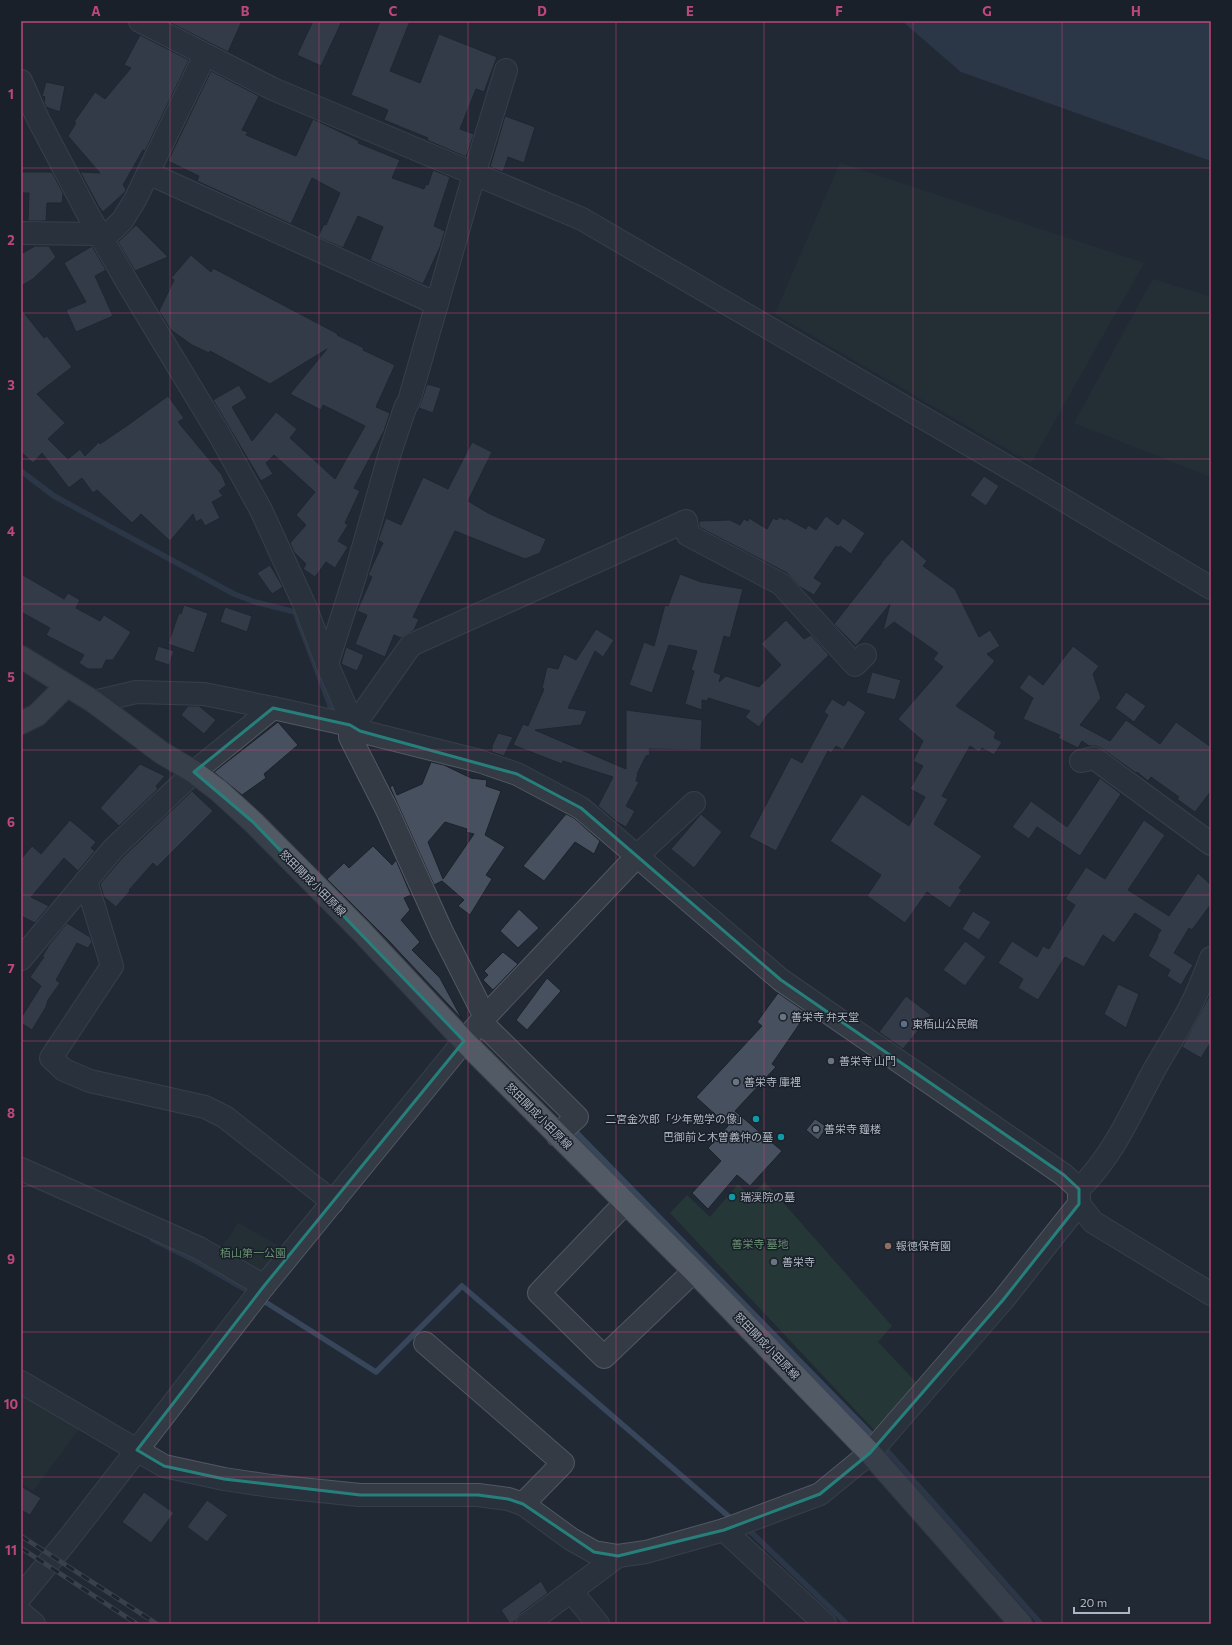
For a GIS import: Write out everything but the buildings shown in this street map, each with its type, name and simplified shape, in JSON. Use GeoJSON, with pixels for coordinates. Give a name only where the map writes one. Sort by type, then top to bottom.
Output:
{"type":"FeatureCollection","features":[{"type":"Feature","properties":{"kind":"main road","name":"怒田開成小田原線"},"geometry":{"type":"LineString","coordinates":[[21,657],[94,702],[162,753],[194,772],[219,791],[253,822],[355,926],[477,1026],[558,1135],[694,1271],[870,1453],[1021,1624]]}},
{"type":"Feature","properties":{"kind":"main road"},"geometry":{"type":"LineString","coordinates":[[21,723],[37,714],[66,686]]}},
{"type":"Feature","properties":{"kind":"street"},"geometry":{"type":"LineString","coordinates":[[140,21],[273,89],[474,175],[582,219],[1035,483],[1211,588]]}},
{"type":"Feature","properties":{"kind":"street"},"geometry":{"type":"LineString","coordinates":[[21,233],[101,237],[122,221],[135,200],[205,55]]}},
{"type":"Feature","properties":{"kind":"street"},"geometry":{"type":"LineString","coordinates":[[327,664],[355,576],[390,453],[405,408],[409,401],[506,70]]}},
{"type":"Feature","properties":{"kind":"street"},"geometry":{"type":"LineString","coordinates":[[21,81],[38,119],[101,237],[219,434],[261,510],[304,606],[350,717],[343,724]]}},
{"type":"Feature","properties":{"kind":"street"},"geometry":{"type":"LineString","coordinates":[[148,173],[437,304]]}},
{"type":"Feature","properties":{"kind":"street"},"geometry":{"type":"LineString","coordinates":[[343,724],[360,717],[411,645],[686,521],[688,535],[781,584],[855,665],[865,655]]}},
{"type":"Feature","properties":{"kind":"street"},"geometry":{"type":"LineString","coordinates":[[94,702],[136,692],[204,694],[343,724],[360,731],[479,761],[518,774],[581,808],[782,980],[1064,1175],[1079,1197],[1093,1222],[1211,1294]]}},
{"type":"Feature","properties":{"kind":"street"},"geometry":{"type":"LineString","coordinates":[[21,959],[113,849],[194,772],[273,708]]}},
{"type":"Feature","properties":{"kind":"street"},"geometry":{"type":"LineString","coordinates":[[343,724],[387,810],[442,932],[477,1026]]}},
{"type":"Feature","properties":{"kind":"street"},"geometry":{"type":"LineString","coordinates":[[1081,761],[1094,758],[1211,844]]}},
{"type":"Feature","properties":{"kind":"street"},"geometry":{"type":"LineString","coordinates":[[21,1596],[69,1538],[264,1286],[477,1026],[638,856],[694,803]]}},
{"type":"Feature","properties":{"kind":"street"},"geometry":{"type":"LineString","coordinates":[[86,881],[112,966],[51,1058],[64,1070],[90,1081],[205,1107],[225,1117],[333,1202]]}},
{"type":"Feature","properties":{"kind":"street"},"geometry":{"type":"LineString","coordinates":[[21,1382],[164,1466],[224,1479],[271,1486],[360,1495],[478,1495],[508,1499],[523,1504],[571,1539],[594,1552],[618,1556],[646,1552],[724,1530],[820,1494],[870,1453],[1003,1300],[1079,1197],[1091,1177],[1117,1141],[1195,998],[1211,958]]}},
{"type":"Feature","properties":{"kind":"street"},"geometry":{"type":"LineString","coordinates":[[477,1026],[485,1026],[577,1116],[558,1135]]}},
{"type":"Feature","properties":{"kind":"street"},"geometry":{"type":"LineString","coordinates":[[21,1168],[199,1248],[264,1286]]}},
{"type":"Feature","properties":{"kind":"street"},"geometry":{"type":"LineString","coordinates":[[625,1203],[539,1293],[604,1357],[694,1271]]}},
{"type":"Feature","properties":{"kind":"street"},"geometry":{"type":"LineString","coordinates":[[425,1344],[563,1463],[523,1504]]}},
{"type":"Feature","properties":{"kind":"street"},"geometry":{"type":"LineString","coordinates":[[724,1530],[825,1624]]}},
{"type":"Feature","properties":{"kind":"street"},"geometry":{"type":"LineString","coordinates":[[529,1623],[618,1556]]}},
{"type":"Feature","properties":{"kind":"street"},"geometry":{"type":"LineString","coordinates":[[571,1591],[598,1624]]}},
{"type":"Feature","properties":{"kind":"street"},"geometry":{"type":"LineString","coordinates":[[21,1613],[34,1624]]}},
{"type":"Feature","properties":{"kind":"highlighted area"},"geometry":{"type":"Polygon","coordinates":[[[273,708],[350,725],[360,731],[517,774],[581,808],[781,980],[1064,1175],[1079,1189],[1079,1204],[1003,1300],[870,1453],[820,1494],[724,1530],[618,1556],[594,1552],[523,1504],[508,1499],[478,1495],[360,1495],[224,1479],[164,1466],[137,1450],[264,1286],[464,1041],[253,822],[194,772],[273,708]]]}},
{"type":"Feature","properties":{"kind":"green space"},"geometry":{"type":"Polygon","coordinates":[[[840,163],[1144,263],[1031,463],[775,314],[840,163]]]}},
{"type":"Feature","properties":{"kind":"green space"},"geometry":{"type":"Polygon","coordinates":[[[1153,279],[1211,297],[1211,477],[1074,423],[1153,279]]]}},
{"type":"Feature","properties":{"kind":"green space","name":"善栄寺 墓地"},"geometry":{"type":"Polygon","coordinates":[[[765,1182],[892,1326],[878,1342],[917,1383],[875,1431],[670,1213],[687,1195],[710,1217],[738,1184],[750,1196],[765,1182]]]}},
{"type":"Feature","properties":{"kind":"green space","name":"栢山第一公園"},"geometry":{"type":"Polygon","coordinates":[[[238,1223],[288,1251],[263,1282],[217,1255],[238,1223]]]}},
{"type":"Feature","properties":{"kind":"green space"},"geometry":{"type":"Polygon","coordinates":[[[21,1388],[83,1423],[33,1491],[21,1484],[21,1388]]]}},
{"type":"Feature","properties":{"kind":"water"},"geometry":{"type":"Polygon","coordinates":[[[902,21],[1211,21],[1211,161],[961,72],[902,21]]]}},
{"type":"Feature","properties":{"kind":"waterway"},"geometry":{"type":"LineString","coordinates":[[21,471],[54,496],[234,594],[255,602],[295,612],[334,716]]}},
{"type":"Feature","properties":{"kind":"waterway"},"geometry":{"type":"LineString","coordinates":[[572,1128],[876,1439]]}},
{"type":"Feature","properties":{"kind":"waterway"},"geometry":{"type":"LineString","coordinates":[[152,1239],[194,1260],[252,1293]]}},
{"type":"Feature","properties":{"kind":"waterway"},"geometry":{"type":"LineString","coordinates":[[259,1298],[376,1372],[462,1286],[734,1521]]}},
{"type":"Feature","properties":{"kind":"waterway"},"geometry":{"type":"LineString","coordinates":[[882,1445],[1041,1624]]}},
{"type":"Feature","properties":{"kind":"waterway"},"geometry":{"type":"LineString","coordinates":[[744,1528],[753,1534],[847,1624]]}},
{"type":"Feature","properties":{"kind":"railway"},"geometry":{"type":"LineString","coordinates":[[21,1536],[157,1624]]}},
{"type":"Feature","properties":{"kind":"railway"},"geometry":{"type":"LineString","coordinates":[[21,1548],[137,1624]]}},
{"type":"Feature","properties":{"kind":"place","name":"善栄寺 弁天堂"},"geometry":{"type":"Point","coordinates":[783,1017]}},
{"type":"Feature","properties":{"kind":"place","name":"東栢山公民館"},"geometry":{"type":"Point","coordinates":[904,1024]}},
{"type":"Feature","properties":{"kind":"place","name":"善栄寺 山門"},"geometry":{"type":"Point","coordinates":[831,1061]}},
{"type":"Feature","properties":{"kind":"place","name":"善栄寺 庫裡"},"geometry":{"type":"Point","coordinates":[736,1082]}},
{"type":"Feature","properties":{"kind":"place","name":"二宮金次郎「少年勉学の像」"},"geometry":{"type":"Point","coordinates":[756,1119]}},
{"type":"Feature","properties":{"kind":"place","name":"善栄寺 鐘楼"},"geometry":{"type":"Point","coordinates":[816,1129]}},
{"type":"Feature","properties":{"kind":"place","name":"巴御前と木曽義仲の墓"},"geometry":{"type":"Point","coordinates":[781,1137]}},
{"type":"Feature","properties":{"kind":"place","name":"瑞渓院の墓"},"geometry":{"type":"Point","coordinates":[732,1197]}},
{"type":"Feature","properties":{"kind":"place","name":"報徳保育園"},"geometry":{"type":"Point","coordinates":[888,1246]}},
{"type":"Feature","properties":{"kind":"place","name":"善栄寺"},"geometry":{"type":"Point","coordinates":[774,1262]}}]}
